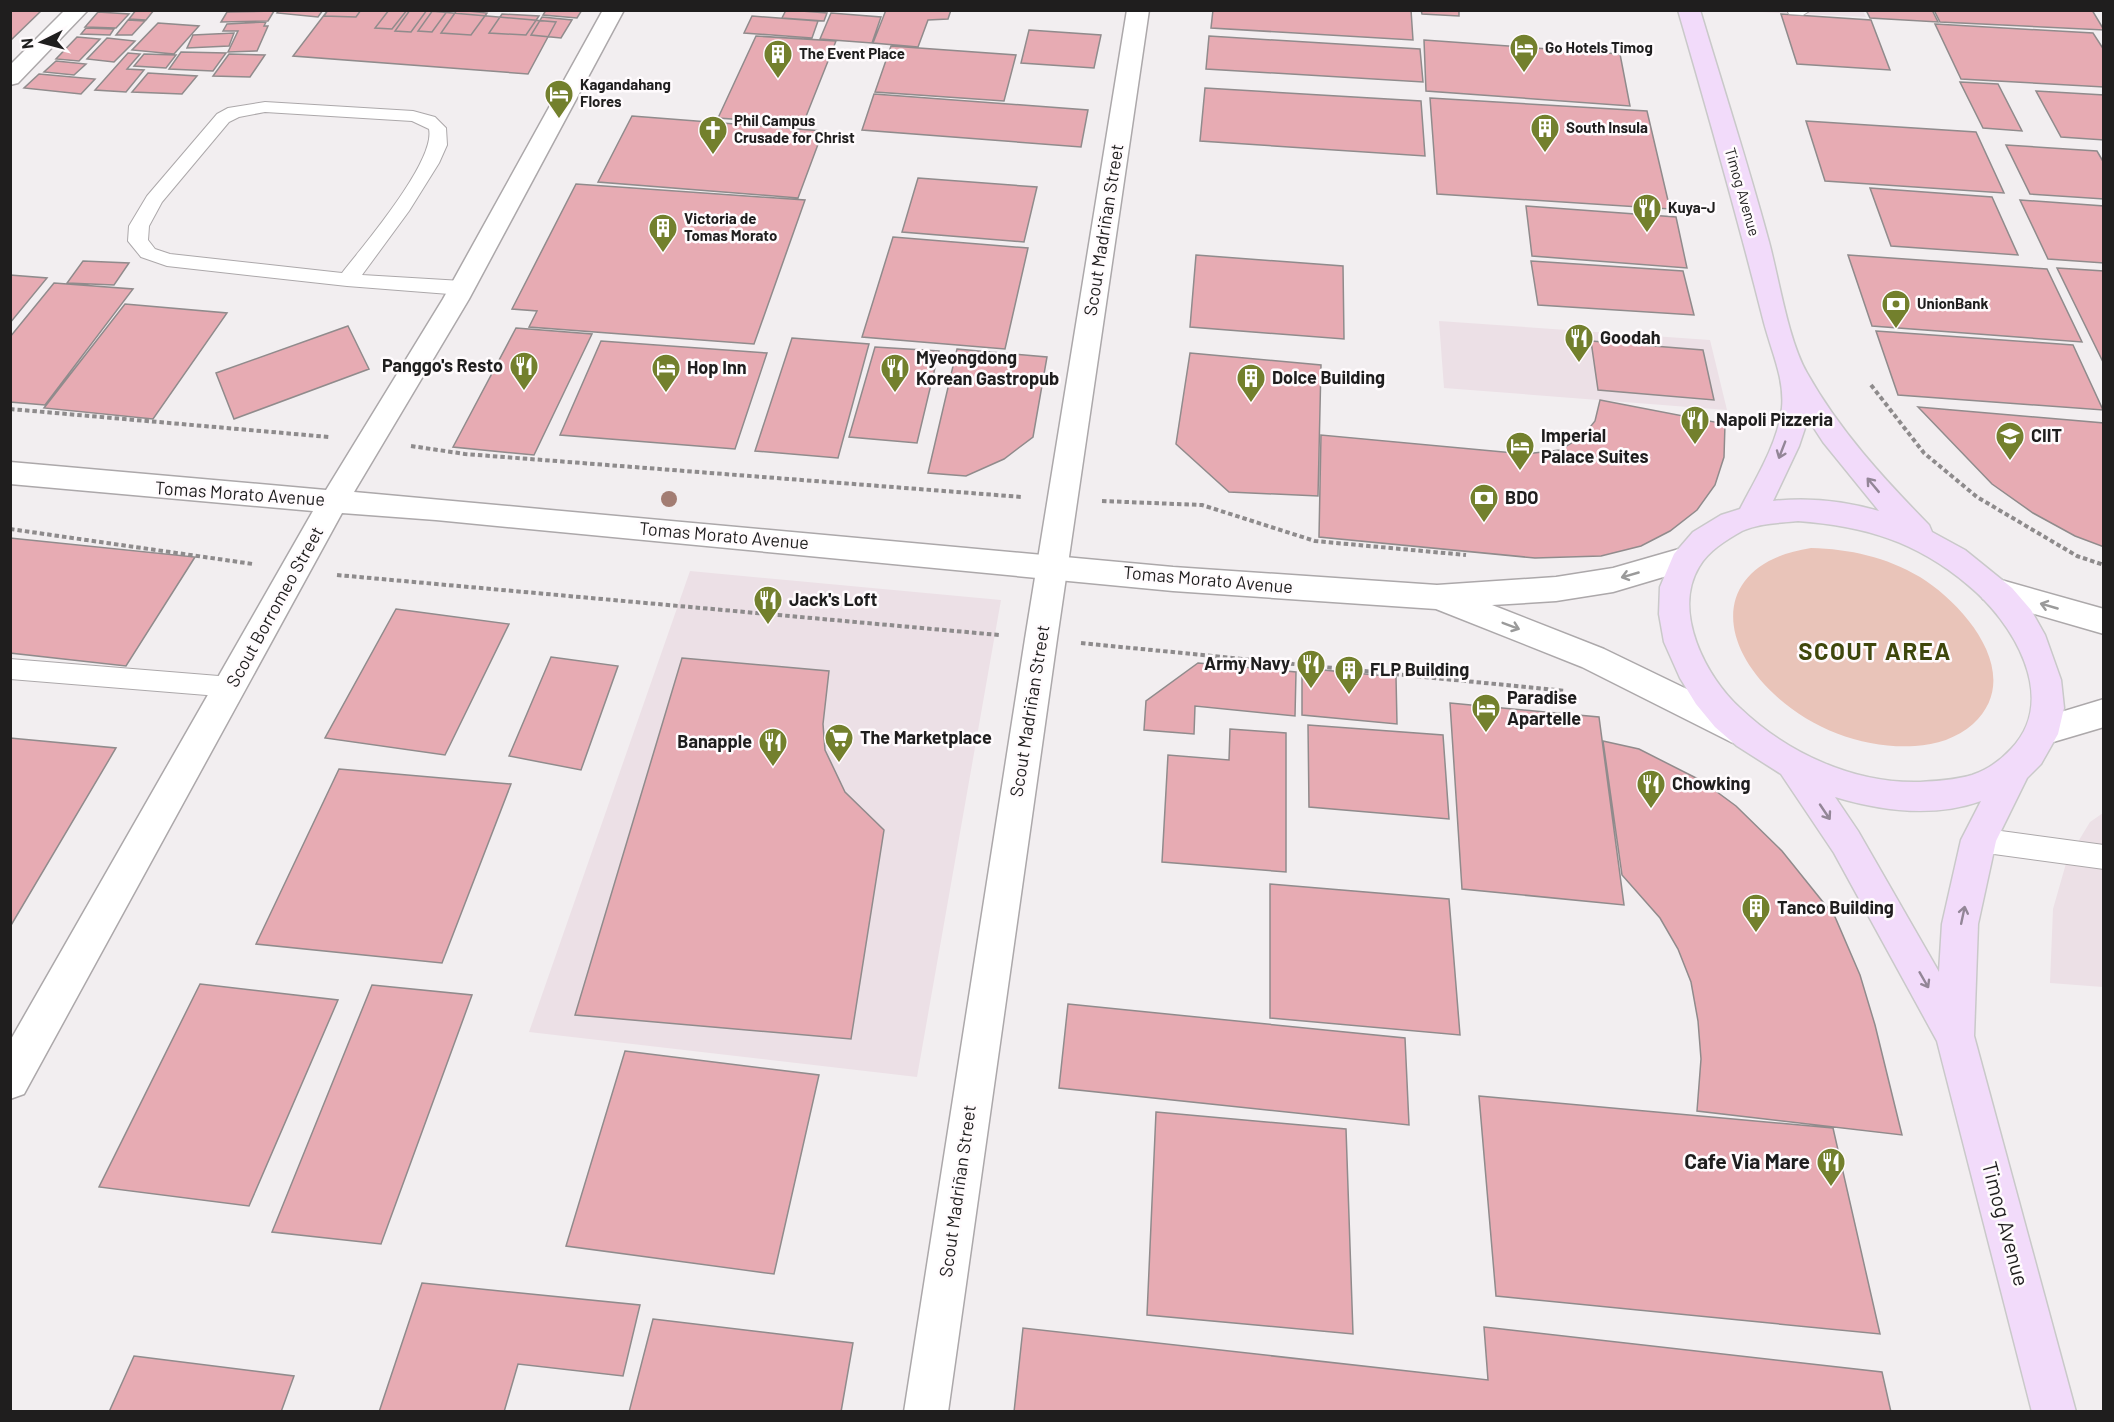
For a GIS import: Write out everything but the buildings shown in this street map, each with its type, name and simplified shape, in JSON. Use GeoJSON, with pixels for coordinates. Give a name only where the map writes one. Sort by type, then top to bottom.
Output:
{"type":"FeatureCollection","features":[{"type":"Feature","properties":{"kind":"main road","name":"Timog Avenue"},"geometry":{"type":"LineString","coordinates":[[1689,10],[1756,240],[1784,351],[1793,373],[1833,435],[1875,488],[1928,543]]}},
{"type":"Feature","properties":{"kind":"main road","name":"Timog Avenue"},"geometry":{"type":"LineString","coordinates":[[1751,516],[1774,472],[1796,409],[1793,373]]}},
{"type":"Feature","properties":{"kind":"main road"},"geometry":{"type":"LineString","coordinates":[[1798,510],[1849,515],[1875,522],[1928,543],[1959,562],[1994,591],[2022,624],[2041,661],[2048,697],[2043,731],[2035,745],[2013,771],[1979,788],[1959,794],[1914,797],[1865,791],[1816,775],[1792,764],[1747,734],[1727,717],[1696,680],[1677,636],[1673,615],[1674,596],[1686,559],[1713,534],[1751,516],[1798,510]]}},
{"type":"Feature","properties":{"kind":"main road","name":"Timog Avenue"},"geometry":{"type":"LineString","coordinates":[[1792,764],[1846,842],[1955,1036],[2054,1412]]}},
{"type":"Feature","properties":{"kind":"main road","name":"Timog Avenue"},"geometry":{"type":"LineString","coordinates":[[1955,1036],[1960,924],[1979,840],[2013,771]]}},
{"type":"Feature","properties":{"kind":"street"},"geometry":{"type":"LineString","coordinates":[[10,78],[78,10]]}},
{"type":"Feature","properties":{"kind":"street","name":"Scout Borromeo Street"},"geometry":{"type":"LineString","coordinates":[[10,1080],[334,501],[462,288],[614,10]]}},
{"type":"Feature","properties":{"kind":"street","name":"Scout Madriñan Street"},"geometry":{"type":"LineString","coordinates":[[926,1412],[1138,10]]}},
{"type":"Feature","properties":{"kind":"street","name":"Tomas Morato Avenue"},"geometry":{"type":"LineString","coordinates":[[10,473],[1173,579],[1437,597],[1613,580],[1686,559]]}},
{"type":"Feature","properties":{"kind":"street"},"geometry":{"type":"LineString","coordinates":[[1994,591],[2103,622]]}},
{"type":"Feature","properties":{"kind":"street","name":"Tomas Morato Avenue"},"geometry":{"type":"LineString","coordinates":[[1437,597],[1593,658],[1747,734]]}},
{"type":"Feature","properties":{"kind":"street"},"geometry":{"type":"LineString","coordinates":[[2043,731],[2103,713]]}},
{"type":"Feature","properties":{"kind":"lane"},"geometry":{"type":"LineString","coordinates":[[1795,10],[1803,10]]}},
{"type":"Feature","properties":{"kind":"lane"},"geometry":{"type":"LineString","coordinates":[[347,280],[426,172],[440,144],[439,131],[432,122],[413,116],[265,107],[234,112],[224,118],[195,150],[154,201],[139,226],[138,241],[148,253],[167,260],[347,280],[462,288]]}},
{"type":"Feature","properties":{"kind":"lane"},"geometry":{"type":"LineString","coordinates":[[10,669],[231,687]]}},
{"type":"Feature","properties":{"kind":"lane"},"geometry":{"type":"LineString","coordinates":[[1979,840],[2103,857]]}},
{"type":"Feature","properties":{"kind":"path"},"geometry":{"type":"LineString","coordinates":[[1871,385],[1924,453],[1977,498],[2077,556],[2103,565]]}},
{"type":"Feature","properties":{"kind":"path"},"geometry":{"type":"LineString","coordinates":[[10,409],[371,441],[465,454]]}},
{"type":"Feature","properties":{"kind":"path"},"geometry":{"type":"LineString","coordinates":[[10,529],[295,571],[395,581]]}},
{"type":"Feature","properties":{"kind":"shaded area"},"geometry":{"type":"Polygon","coordinates":[[[1739,11],[1863,11],[1866,17],[1739,11]]]}},
{"type":"Feature","properties":{"kind":"shaded area","name":"Goodah"},"geometry":{"type":"Polygon","coordinates":[[[1439,321],[1710,340],[1727,410],[1444,388],[1439,321]]]}},
{"type":"Feature","properties":{"kind":"shaded area"},"geometry":{"type":"Polygon","coordinates":[[[1811,548],[1854,552],[1894,564],[1920,577],[1954,604],[1983,642],[1991,663],[1993,684],[1988,705],[1973,724],[1953,737],[1931,744],[1896,746],[1877,744],[1821,727],[1774,694],[1754,671],[1740,648],[1734,626],[1734,604],[1742,585],[1758,568],[1780,556],[1811,548]]]}},
{"type":"Feature","properties":{"kind":"shaded area"},"geometry":{"type":"Polygon","coordinates":[[[690,571],[1001,600],[917,1077],[529,1032],[690,571]]]}},
{"type":"Feature","properties":{"kind":"shaded area"},"geometry":{"type":"Polygon","coordinates":[[[2103,813],[2103,987],[2050,983],[2053,909],[2067,860],[2090,822],[2103,813]]]}},
{"type":"Feature","properties":{"kind":"place","name":"Go Hotels Timog"},"geometry":{"type":"Point","coordinates":[1524,74]}},
{"type":"Feature","properties":{"kind":"place","name":"The Event Place"},"geometry":{"type":"Point","coordinates":[778,80]}},
{"type":"Feature","properties":{"kind":"place","name":"Kagandahang Flores"},"geometry":{"type":"Point","coordinates":[559,120]}},
{"type":"Feature","properties":{"kind":"place","name":"South Insula"},"geometry":{"type":"Point","coordinates":[1545,154]}},
{"type":"Feature","properties":{"kind":"place","name":"Phil Campus Crusade for Christ"},"geometry":{"type":"Point","coordinates":[713,156]}},
{"type":"Feature","properties":{"kind":"place","name":"Kuya-J"},"geometry":{"type":"Point","coordinates":[1647,234]}},
{"type":"Feature","properties":{"kind":"place","name":"Victoria de Tomas Morato"},"geometry":{"type":"Point","coordinates":[663,254]}},
{"type":"Feature","properties":{"kind":"place","name":"UnionBank"},"geometry":{"type":"Point","coordinates":[1896,330]}},
{"type":"Feature","properties":{"kind":"place","name":"Goodah"},"geometry":{"type":"Point","coordinates":[1579,364]}},
{"type":"Feature","properties":{"kind":"place","name":"Panggo's Resto"},"geometry":{"type":"Point","coordinates":[524,392]}},
{"type":"Feature","properties":{"kind":"place","name":"Hop Inn"},"geometry":{"type":"Point","coordinates":[666,394]}},
{"type":"Feature","properties":{"kind":"place","name":"Myeongdong Korean Gastropub"},"geometry":{"type":"Point","coordinates":[895,394]}},
{"type":"Feature","properties":{"kind":"place","name":"Dolce Building"},"geometry":{"type":"Point","coordinates":[1251,404]}},
{"type":"Feature","properties":{"kind":"place","name":"Napoli Pizzeria"},"geometry":{"type":"Point","coordinates":[1695,446]}},
{"type":"Feature","properties":{"kind":"place","name":"CIIT"},"geometry":{"type":"Point","coordinates":[2010,462]}},
{"type":"Feature","properties":{"kind":"place","name":"Imperial Palace Suites"},"geometry":{"type":"Point","coordinates":[1520,472]}},
{"type":"Feature","properties":{"kind":"place","name":"BDO"},"geometry":{"type":"Point","coordinates":[1484,524]}},
{"type":"Feature","properties":{"kind":"place","name":"Jack's Loft"},"geometry":{"type":"Point","coordinates":[768,626]}},
{"type":"Feature","properties":{"kind":"place","name":"Army Navy"},"geometry":{"type":"Point","coordinates":[1311,690]}},
{"type":"Feature","properties":{"kind":"place","name":"FLP Building"},"geometry":{"type":"Point","coordinates":[1349,696]}},
{"type":"Feature","properties":{"kind":"place","name":"Paradise Apartelle"},"geometry":{"type":"Point","coordinates":[1486,734]}},
{"type":"Feature","properties":{"kind":"place","name":"The Marketplace"},"geometry":{"type":"Point","coordinates":[839,764]}},
{"type":"Feature","properties":{"kind":"place","name":"Banapple"},"geometry":{"type":"Point","coordinates":[773,768]}},
{"type":"Feature","properties":{"kind":"place","name":"Chowking"},"geometry":{"type":"Point","coordinates":[1651,810]}},
{"type":"Feature","properties":{"kind":"place","name":"Tanco Building"},"geometry":{"type":"Point","coordinates":[1756,934]}},
{"type":"Feature","properties":{"kind":"place","name":"Cafe Via Mare"},"geometry":{"type":"Point","coordinates":[1831,1188]}},
{"type":"Feature","properties":{"kind":"district","name":"SCOUT AREA"},"geometry":{"type":"Point","coordinates":[1875,652]}}]}
